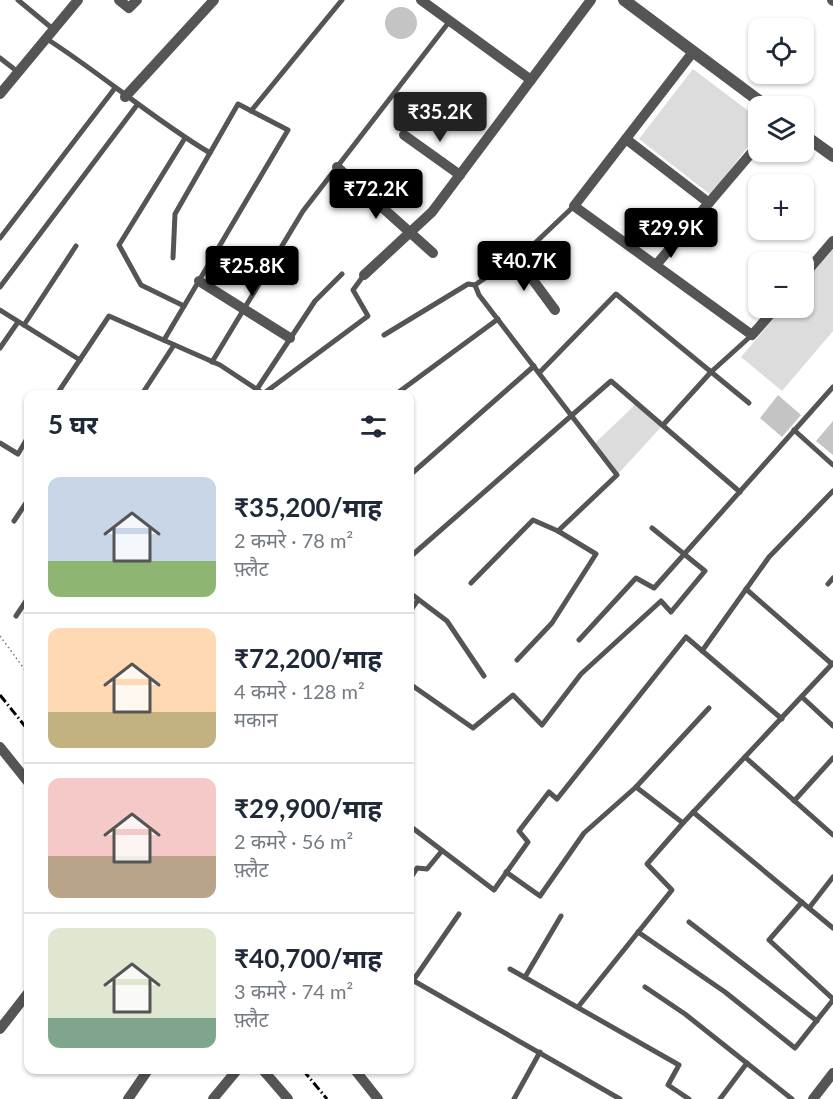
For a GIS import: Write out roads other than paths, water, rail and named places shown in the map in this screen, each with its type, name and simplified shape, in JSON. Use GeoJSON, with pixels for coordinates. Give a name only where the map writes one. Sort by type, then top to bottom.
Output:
{"type":"FeatureCollection","features":[{"type":"Feature","properties":{"kind":"street"},"geometry":{"type":"LineString","coordinates":[[0,94],[78,0]]}},
{"type":"Feature","properties":{"kind":"street"},"geometry":{"type":"LineString","coordinates":[[119,0],[129,8],[137,0]]}},
{"type":"Feature","properties":{"kind":"street"},"geometry":{"type":"LineString","coordinates":[[125,97],[214,0]]}},
{"type":"Feature","properties":{"kind":"street"},"geometry":{"type":"LineString","coordinates":[[421,0],[531,80]]}},
{"type":"Feature","properties":{"kind":"street"},"geometry":{"type":"LineString","coordinates":[[364,275],[432,212],[591,0]]}},
{"type":"Feature","properties":{"kind":"street"},"geometry":{"type":"LineString","coordinates":[[624,0],[752,96]]}},
{"type":"Feature","properties":{"kind":"street"},"geometry":{"type":"LineString","coordinates":[[693,52],[574,206],[752,335],[767,318]]}},
{"type":"Feature","properties":{"kind":"street"},"geometry":{"type":"LineString","coordinates":[[404,135],[460,175]]}},
{"type":"Feature","properties":{"kind":"street"},"geometry":{"type":"LineString","coordinates":[[626,139],[709,203]]}},
{"type":"Feature","properties":{"kind":"street"},"geometry":{"type":"LineString","coordinates":[[814,142],[833,156]]}},
{"type":"Feature","properties":{"kind":"street"},"geometry":{"type":"LineString","coordinates":[[656,265],[748,157]]}},
{"type":"Feature","properties":{"kind":"street"},"geometry":{"type":"LineString","coordinates":[[337,167],[433,253]]}},
{"type":"Feature","properties":{"kind":"street"},"geometry":{"type":"LineString","coordinates":[[814,263],[833,241]]}},
{"type":"Feature","properties":{"kind":"street"},"geometry":{"type":"LineString","coordinates":[[516,257],[555,310]]}},
{"type":"Feature","properties":{"kind":"street"},"geometry":{"type":"LineString","coordinates":[[199,281],[290,338]]}},
{"type":"Feature","properties":{"kind":"street"},"geometry":{"type":"LineString","coordinates":[[0,747],[24,777]]}},
{"type":"Feature","properties":{"kind":"street"},"geometry":{"type":"LineString","coordinates":[[0,1029],[24,998]]}},
{"type":"Feature","properties":{"kind":"street"},"geometry":{"type":"LineString","coordinates":[[813,1099],[833,1073]]}},
{"type":"Feature","properties":{"kind":"street"},"geometry":{"type":"LineString","coordinates":[[128,1099],[145,1074]]}},
{"type":"Feature","properties":{"kind":"street"},"geometry":{"type":"LineString","coordinates":[[213,1099],[234,1074]]}},
{"type":"Feature","properties":{"kind":"street"},"geometry":{"type":"LineString","coordinates":[[266,1074],[288,1099]]}},
{"type":"Feature","properties":{"kind":"street"},"geometry":{"type":"LineString","coordinates":[[358,1074],[378,1099]]}},
{"type":"Feature","properties":{"kind":"lane"},"geometry":{"type":"LineString","coordinates":[[18,0],[55,30]]}},
{"type":"Feature","properties":{"kind":"lane"},"geometry":{"type":"LineString","coordinates":[[251,111],[342,0]]}},
{"type":"Feature","properties":{"kind":"lane"},"geometry":{"type":"LineString","coordinates":[[212,362],[303,211],[450,21]]}},
{"type":"Feature","properties":{"kind":"lane"},"geometry":{"type":"LineString","coordinates":[[47,39],[88,65],[125,97],[210,153]]}},
{"type":"Feature","properties":{"kind":"lane"},"geometry":{"type":"LineString","coordinates":[[0,58],[18,72]]}},
{"type":"Feature","properties":{"kind":"lane"},"geometry":{"type":"LineString","coordinates":[[0,238],[115,88]]}},
{"type":"Feature","properties":{"kind":"lane"},"geometry":{"type":"LineString","coordinates":[[164,340],[288,130],[238,104],[175,214],[173,258]]}},
{"type":"Feature","properties":{"kind":"lane"},"geometry":{"type":"LineString","coordinates":[[0,286],[137,105]]}},
{"type":"Feature","properties":{"kind":"lane"},"geometry":{"type":"LineString","coordinates":[[184,306],[141,285],[119,245],[185,138]]}},
{"type":"Feature","properties":{"kind":"lane"},"geometry":{"type":"LineString","coordinates":[[384,335],[468,284],[475,285],[533,245],[574,206]]}},
{"type":"Feature","properties":{"kind":"lane"},"geometry":{"type":"LineString","coordinates":[[0,348],[21,324],[76,246]]}},
{"type":"Feature","properties":{"kind":"lane"},"geometry":{"type":"LineString","coordinates":[[60,390],[109,316],[212,362],[257,389],[315,301],[342,274]]}},
{"type":"Feature","properties":{"kind":"lane"},"geometry":{"type":"LineString","coordinates":[[268,390],[368,316],[353,290],[364,275]]}},
{"type":"Feature","properties":{"kind":"lane"},"geometry":{"type":"LineString","coordinates":[[475,285],[479,295],[617,476],[558,531]]}},
{"type":"Feature","properties":{"kind":"lane"},"geometry":{"type":"LineString","coordinates":[[539,373],[616,294],[749,403]]}},
{"type":"Feature","properties":{"kind":"lane"},"geometry":{"type":"LineString","coordinates":[[0,310],[80,360]]}},
{"type":"Feature","properties":{"kind":"lane"},"geometry":{"type":"LineString","coordinates":[[402,390],[498,320]]}},
{"type":"Feature","properties":{"kind":"lane"},"geometry":{"type":"LineString","coordinates":[[663,425],[711,372],[752,335]]}},
{"type":"Feature","properties":{"kind":"lane"},"geometry":{"type":"LineString","coordinates":[[145,390],[174,345]]}},
{"type":"Feature","properties":{"kind":"lane"},"geometry":{"type":"LineString","coordinates":[[414,471],[534,366]]}},
{"type":"Feature","properties":{"kind":"lane"},"geometry":{"type":"LineString","coordinates":[[414,553],[611,381],[740,492]]}},
{"type":"Feature","properties":{"kind":"lane"},"geometry":{"type":"LineString","coordinates":[[579,640],[636,578],[654,588],[833,387]]}},
{"type":"Feature","properties":{"kind":"lane"},"geometry":{"type":"LineString","coordinates":[[794,430],[833,465]]}},
{"type":"Feature","properties":{"kind":"lane"},"geometry":{"type":"LineString","coordinates":[[0,453],[2,444],[18,454],[24,444]]}},
{"type":"Feature","properties":{"kind":"lane"},"geometry":{"type":"LineString","coordinates":[[702,651],[769,558],[833,491]]}},
{"type":"Feature","properties":{"kind":"lane"},"geometry":{"type":"LineString","coordinates":[[14,521],[24,506]]}},
{"type":"Feature","properties":{"kind":"lane"},"geometry":{"type":"LineString","coordinates":[[471,583],[532,520],[558,531],[596,554],[552,623],[517,660]]}},
{"type":"Feature","properties":{"kind":"lane"},"geometry":{"type":"LineString","coordinates":[[414,687],[473,728],[513,695],[542,725],[581,674],[661,601],[671,612],[705,571],[652,528]]}},
{"type":"Feature","properties":{"kind":"lane"},"geometry":{"type":"LineString","coordinates":[[828,584],[833,578]]}},
{"type":"Feature","properties":{"kind":"lane"},"geometry":{"type":"LineString","coordinates":[[578,1007],[672,890],[647,864],[682,823],[782,719],[832,663],[746,589]]}},
{"type":"Feature","properties":{"kind":"lane"},"geometry":{"type":"LineString","coordinates":[[414,596],[447,621],[484,676]]}},
{"type":"Feature","properties":{"kind":"lane"},"geometry":{"type":"LineString","coordinates":[[414,606],[418,600]]}},
{"type":"Feature","properties":{"kind":"lane"},"geometry":{"type":"LineString","coordinates":[[16,616],[24,604]]}},
{"type":"Feature","properties":{"kind":"lane"},"geometry":{"type":"LineString","coordinates":[[414,829],[494,890],[528,842],[519,831],[549,792],[557,799],[686,637],[782,719]]}},
{"type":"Feature","properties":{"kind":"lane"},"geometry":{"type":"LineString","coordinates":[[802,697],[833,726]]}},
{"type":"Feature","properties":{"kind":"lane"},"geometry":{"type":"LineString","coordinates":[[506,872],[540,896],[584,833],[636,787],[709,708]]}},
{"type":"Feature","properties":{"kind":"lane"},"geometry":{"type":"LineString","coordinates":[[745,757],[833,835]]}},
{"type":"Feature","properties":{"kind":"lane"},"geometry":{"type":"LineString","coordinates":[[794,801],[833,758]]}},
{"type":"Feature","properties":{"kind":"lane"},"geometry":{"type":"LineString","coordinates":[[636,787],[682,823]]}},
{"type":"Feature","properties":{"kind":"lane"},"geometry":{"type":"LineString","coordinates":[[693,812],[833,928]]}},
{"type":"Feature","properties":{"kind":"lane"},"geometry":{"type":"LineString","coordinates":[[414,873],[417,868],[427,869],[441,852]]}},
{"type":"Feature","properties":{"kind":"lane"},"geometry":{"type":"LineString","coordinates":[[809,908],[833,877]]}},
{"type":"Feature","properties":{"kind":"lane"},"geometry":{"type":"LineString","coordinates":[[639,932],[725,992],[795,1048],[833,999],[769,940],[802,902]]}},
{"type":"Feature","properties":{"kind":"lane"},"geometry":{"type":"LineString","coordinates":[[414,980],[459,914]]}},
{"type":"Feature","properties":{"kind":"lane"},"geometry":{"type":"LineString","coordinates":[[525,977],[561,916]]}},
{"type":"Feature","properties":{"kind":"lane"},"geometry":{"type":"LineString","coordinates":[[689,922],[817,1021]]}},
{"type":"Feature","properties":{"kind":"lane"},"geometry":{"type":"LineString","coordinates":[[510,969],[679,1065],[668,1085],[689,1099]]}},
{"type":"Feature","properties":{"kind":"lane"},"geometry":{"type":"LineString","coordinates":[[414,984],[540,1052],[620,1099]]}},
{"type":"Feature","properties":{"kind":"lane"},"geometry":{"type":"LineString","coordinates":[[645,987],[792,1099]]}},
{"type":"Feature","properties":{"kind":"lane"},"geometry":{"type":"LineString","coordinates":[[514,1099],[540,1052]]}},
{"type":"Feature","properties":{"kind":"lane"},"geometry":{"type":"LineString","coordinates":[[720,1099],[747,1063]]}},
{"type":"Feature","properties":{"kind":"railway"},"geometry":{"type":"LineString","coordinates":[[0,695],[24,725]]}},
{"type":"Feature","properties":{"kind":"railway"},"geometry":{"type":"LineString","coordinates":[[306,1074],[327,1099]]}}]}
